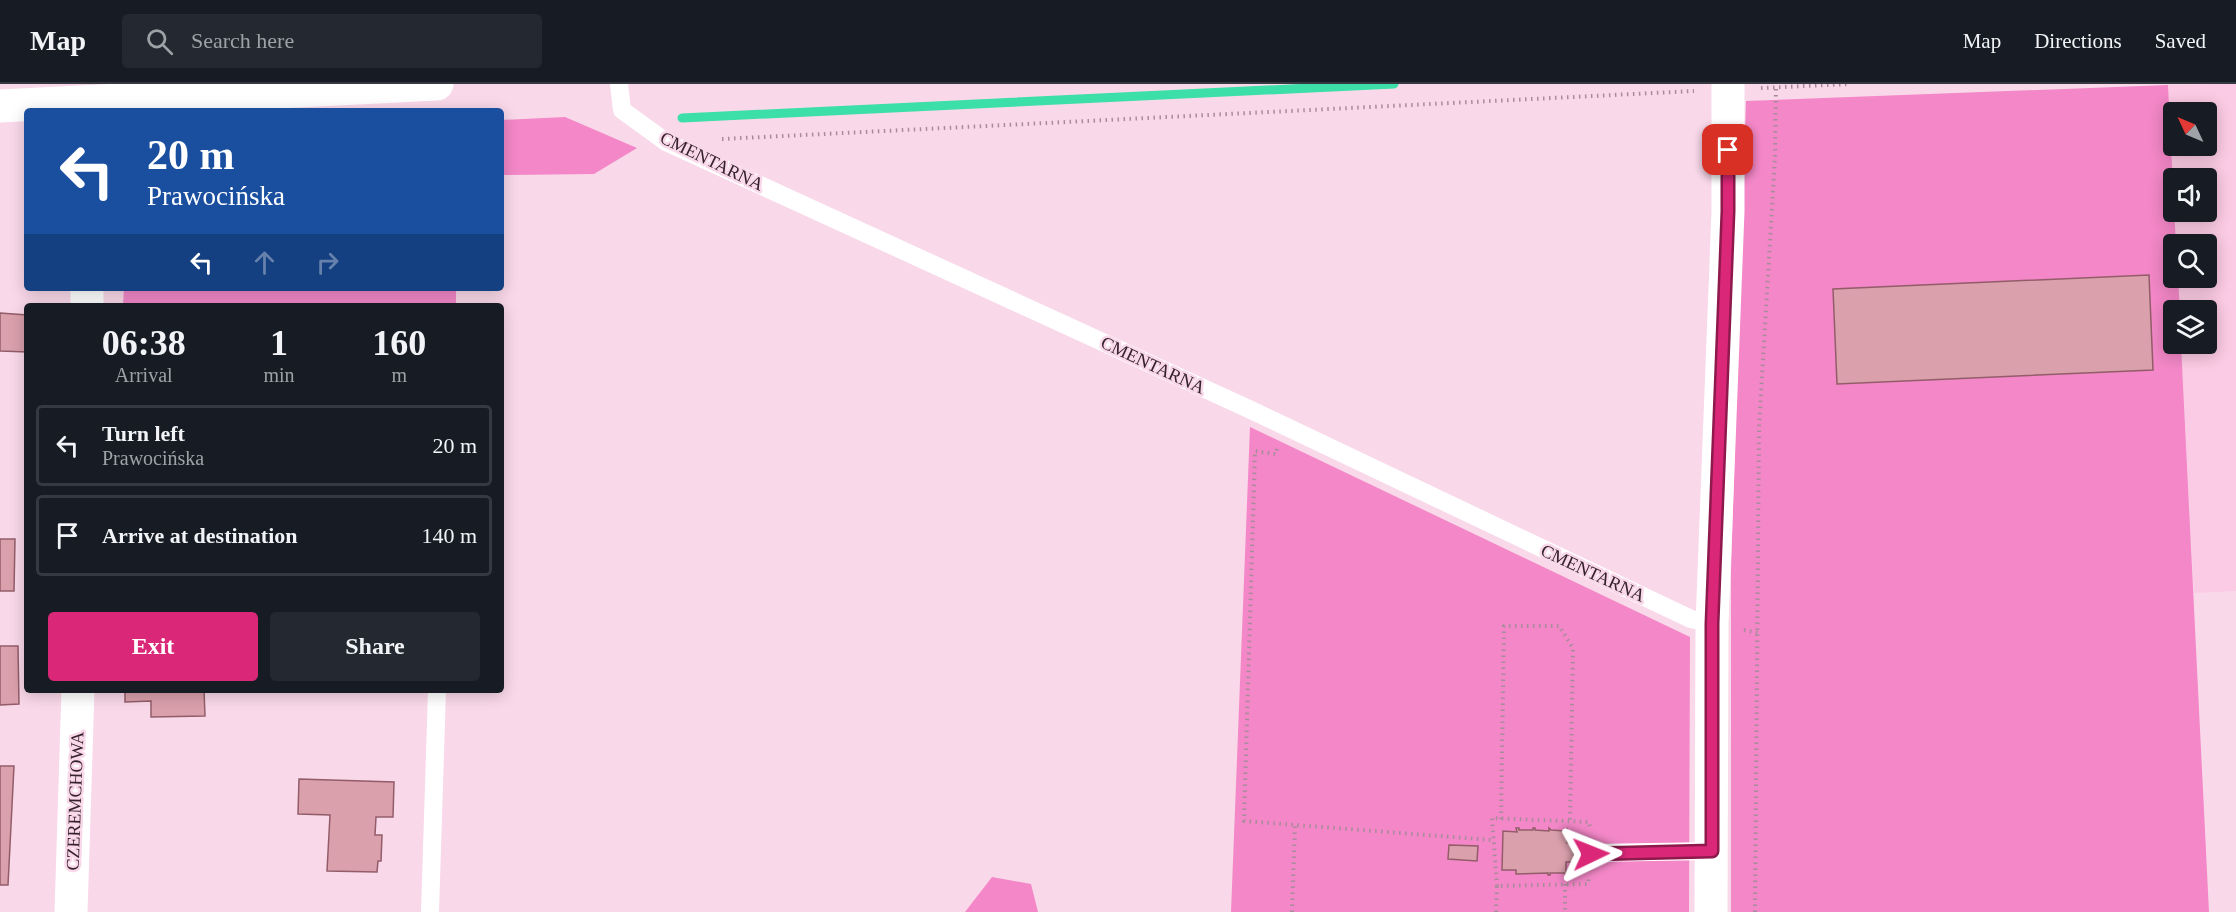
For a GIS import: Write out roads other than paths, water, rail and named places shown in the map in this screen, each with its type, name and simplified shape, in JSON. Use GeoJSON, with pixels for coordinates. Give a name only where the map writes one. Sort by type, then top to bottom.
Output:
{"type":"FeatureCollection","features":[{"type":"Feature","properties":{"kind":"street"},"geometry":{"type":"LineString","coordinates":[[0,106],[213,90],[437,84]]}},
{"type":"Feature","properties":{"kind":"street"},"geometry":{"type":"LineString","coordinates":[[1711,912],[1712,624],[1728,211],[1728,88]]}},
{"type":"Feature","properties":{"kind":"street","name":"CZEREMCHOWA"},"geometry":{"type":"LineString","coordinates":[[71,912],[78,693]]}},
{"type":"Feature","properties":{"kind":"lane","name":"CMENTARNA"},"geometry":{"type":"LineString","coordinates":[[619,84],[622,110],[666,142],[1281,424],[1691,619],[1712,624]]}},
{"type":"Feature","properties":{"kind":"lane"},"geometry":{"type":"LineString","coordinates":[[430,912],[437,693]]}},
{"type":"Feature","properties":{"kind":"lane"},"geometry":{"type":"LineString","coordinates":[[1591,854],[1712,851]]}},
{"type":"Feature","properties":{"kind":"waterway"},"geometry":{"type":"LineString","coordinates":[[682,118],[1394,84]]}}]}
